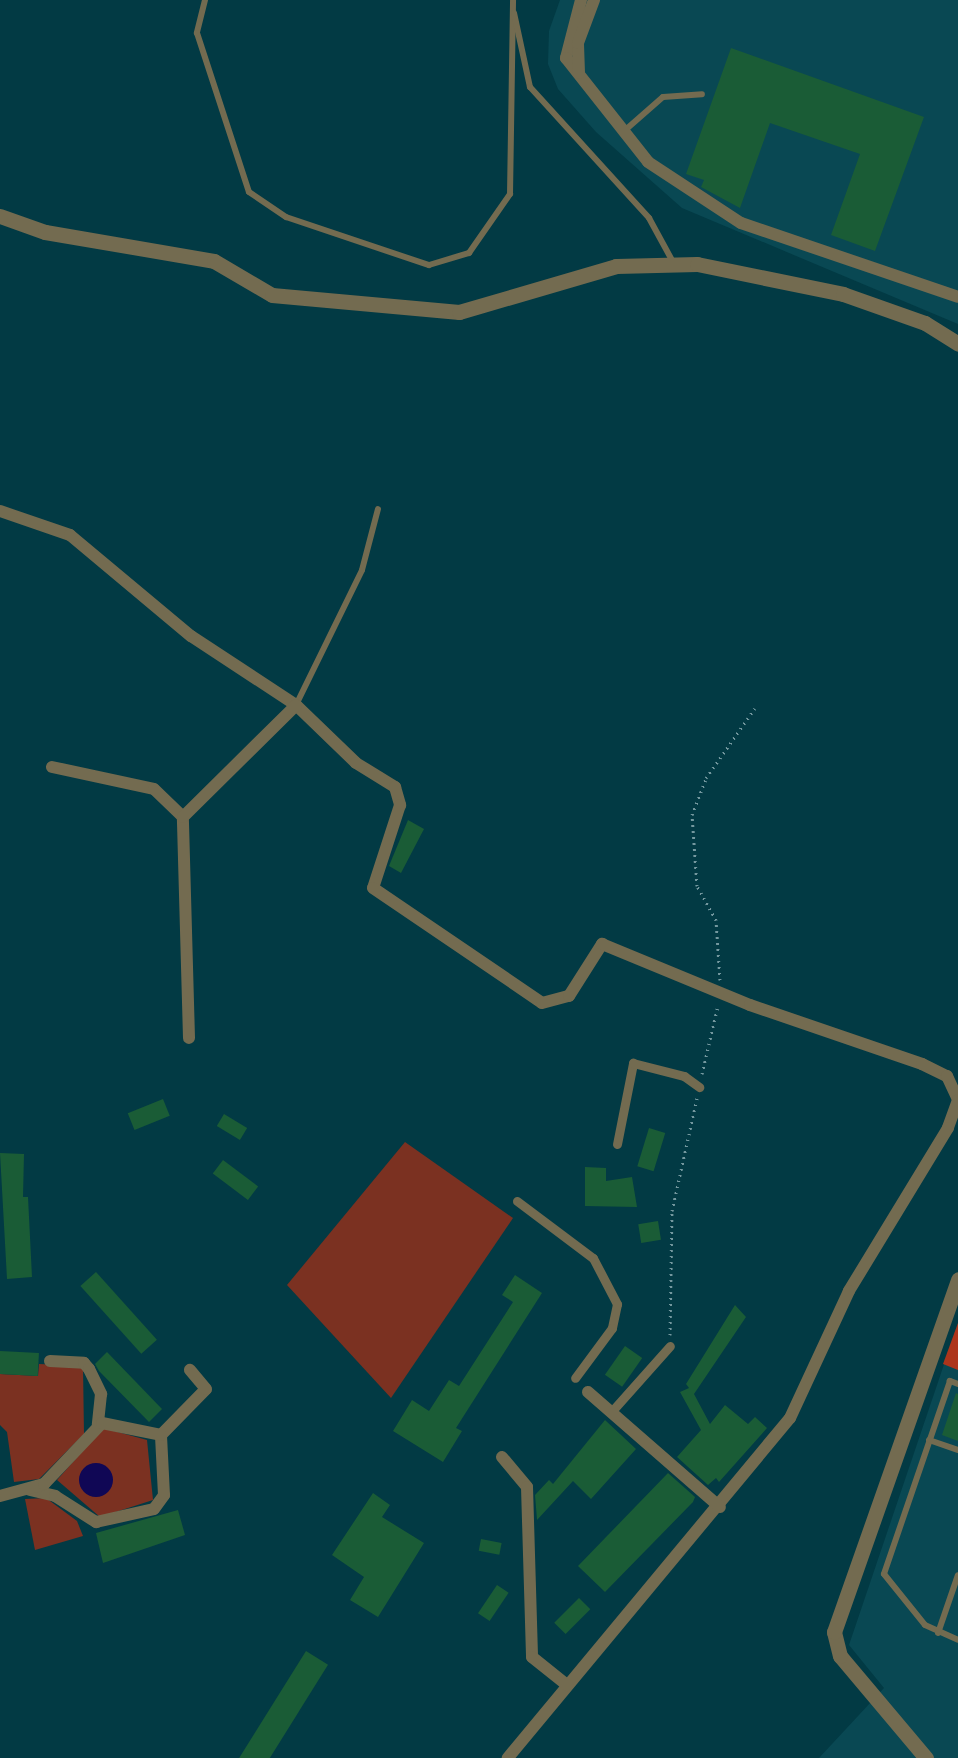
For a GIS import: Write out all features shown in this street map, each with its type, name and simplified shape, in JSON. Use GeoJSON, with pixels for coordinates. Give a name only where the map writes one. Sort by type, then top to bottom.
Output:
{"type":"FeatureCollection","features":[{"type":"Feature","properties":{"kind":"street"},"geometry":{"type":"LineString","coordinates":[[580,0],[567,39],[566,58],[622,132],[665,175],[741,223],[958,297]]}},
{"type":"Feature","properties":{"kind":"street"},"geometry":{"type":"LineString","coordinates":[[581,80],[577,51],[594,0]]}},
{"type":"Feature","properties":{"kind":"street"},"geometry":{"type":"LineString","coordinates":[[0,216],[45,232],[214,261],[272,295],[459,312],[616,266],[673,262],[733,269],[843,294],[925,324],[958,344]]}},
{"type":"Feature","properties":{"kind":"street"},"geometry":{"type":"LineString","coordinates":[[0,511],[70,535],[191,636],[296,705],[356,764],[395,787],[400,805],[374,888],[542,1003],[569,996],[602,944],[720,993],[922,1065],[947,1076],[958,1100],[948,1128],[849,1290],[790,1418],[720,1507],[567,1685],[508,1758]]}},
{"type":"Feature","properties":{"kind":"street"},"geometry":{"type":"LineString","coordinates":[[183,817],[296,705]]}},
{"type":"Feature","properties":{"kind":"street"},"geometry":{"type":"LineString","coordinates":[[52,767],[154,789],[183,817],[189,1038]]}},
{"type":"Feature","properties":{"kind":"street"},"geometry":{"type":"LineString","coordinates":[[617,1143],[633,1063],[684,1076],[699,1087]]}},
{"type":"Feature","properties":{"kind":"street"},"geometry":{"type":"LineString","coordinates":[[517,1201],[593,1258],[617,1304],[612,1328],[575,1378]]}},
{"type":"Feature","properties":{"kind":"street"},"geometry":{"type":"LineString","coordinates":[[926,1758],[840,1656],[834,1632],[958,1279]]}},
{"type":"Feature","properties":{"kind":"street"},"geometry":{"type":"LineString","coordinates":[[612,1411],[670,1346]]}},
{"type":"Feature","properties":{"kind":"street"},"geometry":{"type":"LineString","coordinates":[[0,1496],[30,1490],[57,1474],[98,1425],[100,1394],[89,1369],[84,1363],[50,1360]]}},
{"type":"Feature","properties":{"kind":"street"},"geometry":{"type":"LineString","coordinates":[[30,1490],[55,1496],[96,1522],[154,1509],[164,1495],[161,1435],[206,1389],[190,1371]]}},
{"type":"Feature","properties":{"kind":"street"},"geometry":{"type":"LineString","coordinates":[[588,1392],[720,1507]]}},
{"type":"Feature","properties":{"kind":"street"},"geometry":{"type":"LineString","coordinates":[[98,1425],[114,1422],[161,1435]]}},
{"type":"Feature","properties":{"kind":"street"},"geometry":{"type":"LineString","coordinates":[[502,1457],[527,1487],[532,1657],[567,1685]]}},
{"type":"Feature","properties":{"kind":"lane"},"geometry":{"type":"LineString","coordinates":[[206,0],[197,33],[249,192],[286,218],[429,265],[469,253],[510,194],[512,1]]}},
{"type":"Feature","properties":{"kind":"lane"},"geometry":{"type":"LineString","coordinates":[[512,1],[530,87],[649,218],[673,262]]}},
{"type":"Feature","properties":{"kind":"lane"},"geometry":{"type":"LineString","coordinates":[[622,132],[663,97],[702,94]]}},
{"type":"Feature","properties":{"kind":"lane"},"geometry":{"type":"LineString","coordinates":[[296,705],[362,570],[378,509]]}},
{"type":"Feature","properties":{"kind":"lane"},"geometry":{"type":"LineString","coordinates":[[958,1384],[950,1381],[884,1574],[925,1625],[938,1633],[958,1640]]}},
{"type":"Feature","properties":{"kind":"lane"},"geometry":{"type":"LineString","coordinates":[[929,1440],[958,1450]]}},
{"type":"Feature","properties":{"kind":"lane"},"geometry":{"type":"LineString","coordinates":[[938,1633],[958,1575]]}},
{"type":"Feature","properties":{"kind":"path"},"geometry":{"type":"LineString","coordinates":[[670,1346],[672,1211],[720,993],[716,920],[698,886],[692,814],[706,778],[755,708]]}},
{"type":"Feature","properties":{"kind":"shaded area"},"geometry":{"type":"Polygon","coordinates":[[[560,0],[958,0],[958,324],[682,208],[596,132],[558,89],[548,64],[549,31],[560,0]]]}},
{"type":"Feature","properties":{"kind":"shaded area"},"geometry":{"type":"Polygon","coordinates":[[[405,1142],[513,1218],[391,1398],[287,1285],[405,1142]]]}},
{"type":"Feature","properties":{"kind":"shaded area"},"geometry":{"type":"Polygon","coordinates":[[[958,1323],[958,1758],[819,1758],[884,1688],[849,1645],[958,1323]]]}},
{"type":"Feature","properties":{"kind":"shaded area"},"geometry":{"type":"Polygon","coordinates":[[[958,1323],[958,1370],[943,1364],[958,1323]]]}},
{"type":"Feature","properties":{"kind":"shaded area"},"geometry":{"type":"Polygon","coordinates":[[[39,1364],[83,1366],[84,1434],[39,1479],[14,1482],[7,1432],[0,1425],[0,1374],[38,1376],[39,1364]]]}},
{"type":"Feature","properties":{"kind":"shaded area"},"geometry":{"type":"Polygon","coordinates":[[[103,1428],[147,1440],[153,1500],[100,1517],[57,1480],[103,1428]]]}},
{"type":"Feature","properties":{"kind":"shaded area"},"geometry":{"type":"Polygon","coordinates":[[[96,1463],[108,1468],[113,1480],[108,1492],[96,1497],[84,1492],[79,1480],[84,1468],[96,1463]]]}},
{"type":"Feature","properties":{"kind":"shaded area"},"geometry":{"type":"Polygon","coordinates":[[[46,1498],[77,1521],[83,1536],[35,1550],[25,1499],[46,1498]]]}},
{"type":"Feature","properties":{"kind":"building"},"geometry":{"type":"Polygon","coordinates":[[[731,48],[924,117],[875,251],[831,235],[860,154],[770,123],[740,208],[701,187],[704,180],[686,174],[731,48]]]}},
{"type":"Feature","properties":{"kind":"building"},"geometry":{"type":"Polygon","coordinates":[[[408,820],[424,829],[401,873],[389,866],[408,820]]]}},
{"type":"Feature","properties":{"kind":"building"},"geometry":{"type":"Polygon","coordinates":[[[163,1099],[170,1116],[135,1130],[128,1113],[163,1099]]]}},
{"type":"Feature","properties":{"kind":"building"},"geometry":{"type":"Polygon","coordinates":[[[224,1114],[247,1128],[240,1140],[217,1126],[224,1114]]]}},
{"type":"Feature","properties":{"kind":"building"},"geometry":{"type":"Polygon","coordinates":[[[649,1128],[665,1133],[654,1171],[637,1166],[649,1128]]]}},
{"type":"Feature","properties":{"kind":"building"},"geometry":{"type":"Polygon","coordinates":[[[0,1153],[24,1154],[23,1197],[28,1197],[32,1277],[7,1279],[0,1153]]]}},
{"type":"Feature","properties":{"kind":"building"},"geometry":{"type":"Polygon","coordinates":[[[223,1160],[258,1186],[248,1200],[213,1174],[223,1160]]]}},
{"type":"Feature","properties":{"kind":"building"},"geometry":{"type":"Polygon","coordinates":[[[585,1167],[606,1168],[606,1181],[632,1177],[637,1207],[585,1206],[585,1167]]]}},
{"type":"Feature","properties":{"kind":"building"},"geometry":{"type":"Polygon","coordinates":[[[658,1221],[661,1240],[641,1243],[638,1224],[658,1221]]]}},
{"type":"Feature","properties":{"kind":"building"},"geometry":{"type":"Polygon","coordinates":[[[96,1272],[157,1340],[141,1354],[80,1286],[96,1272]]]}},
{"type":"Feature","properties":{"kind":"building"},"geometry":{"type":"Polygon","coordinates":[[[515,1275],[542,1293],[456,1428],[462,1431],[443,1462],[393,1431],[412,1400],[429,1411],[449,1380],[459,1386],[513,1302],[502,1295],[515,1275]]]}},
{"type":"Feature","properties":{"kind":"building"},"geometry":{"type":"Polygon","coordinates":[[[735,1305],[746,1317],[694,1394],[710,1424],[725,1405],[748,1424],[755,1417],[767,1428],[719,1482],[716,1478],[708,1485],[677,1457],[701,1430],[680,1392],[689,1388],[686,1384],[735,1305]]]}},
{"type":"Feature","properties":{"kind":"building"},"geometry":{"type":"Polygon","coordinates":[[[625,1346],[642,1358],[622,1387],[605,1375],[625,1346]]]}},
{"type":"Feature","properties":{"kind":"building"},"geometry":{"type":"Polygon","coordinates":[[[0,1351],[39,1353],[38,1376],[0,1374],[0,1351]]]}},
{"type":"Feature","properties":{"kind":"building"},"geometry":{"type":"Polygon","coordinates":[[[107,1352],[162,1409],[149,1422],[99,1371],[95,1364],[107,1352]]]}},
{"type":"Feature","properties":{"kind":"building"},"geometry":{"type":"Polygon","coordinates":[[[956,1393],[958,1394],[958,1441],[942,1435],[956,1393]]]}},
{"type":"Feature","properties":{"kind":"building"},"geometry":{"type":"Polygon","coordinates":[[[605,1420],[636,1449],[591,1499],[573,1481],[537,1520],[535,1495],[549,1480],[553,1484],[605,1420]]]}},
{"type":"Feature","properties":{"kind":"building"},"geometry":{"type":"Polygon","coordinates":[[[668,1473],[695,1497],[693,1502],[605,1592],[578,1566],[668,1473]]]}},
{"type":"Feature","properties":{"kind":"building"},"geometry":{"type":"Polygon","coordinates":[[[373,1493],[390,1505],[382,1517],[424,1543],[378,1617],[350,1600],[364,1577],[332,1555],[373,1493]]]}},
{"type":"Feature","properties":{"kind":"building"},"geometry":{"type":"Polygon","coordinates":[[[178,1510],[185,1535],[103,1563],[96,1533],[178,1510]]]}},
{"type":"Feature","properties":{"kind":"building"},"geometry":{"type":"Polygon","coordinates":[[[481,1539],[502,1543],[499,1555],[479,1551],[481,1539]]]}},
{"type":"Feature","properties":{"kind":"building"},"geometry":{"type":"Polygon","coordinates":[[[497,1585],[509,1593],[490,1621],[478,1613],[497,1585]]]}},
{"type":"Feature","properties":{"kind":"building"},"geometry":{"type":"Polygon","coordinates":[[[579,1598],[590,1609],[566,1634],[554,1623],[579,1598]]]}},
{"type":"Feature","properties":{"kind":"building"},"geometry":{"type":"Polygon","coordinates":[[[306,1651],[328,1665],[270,1758],[239,1758],[306,1651]]]}}]}
